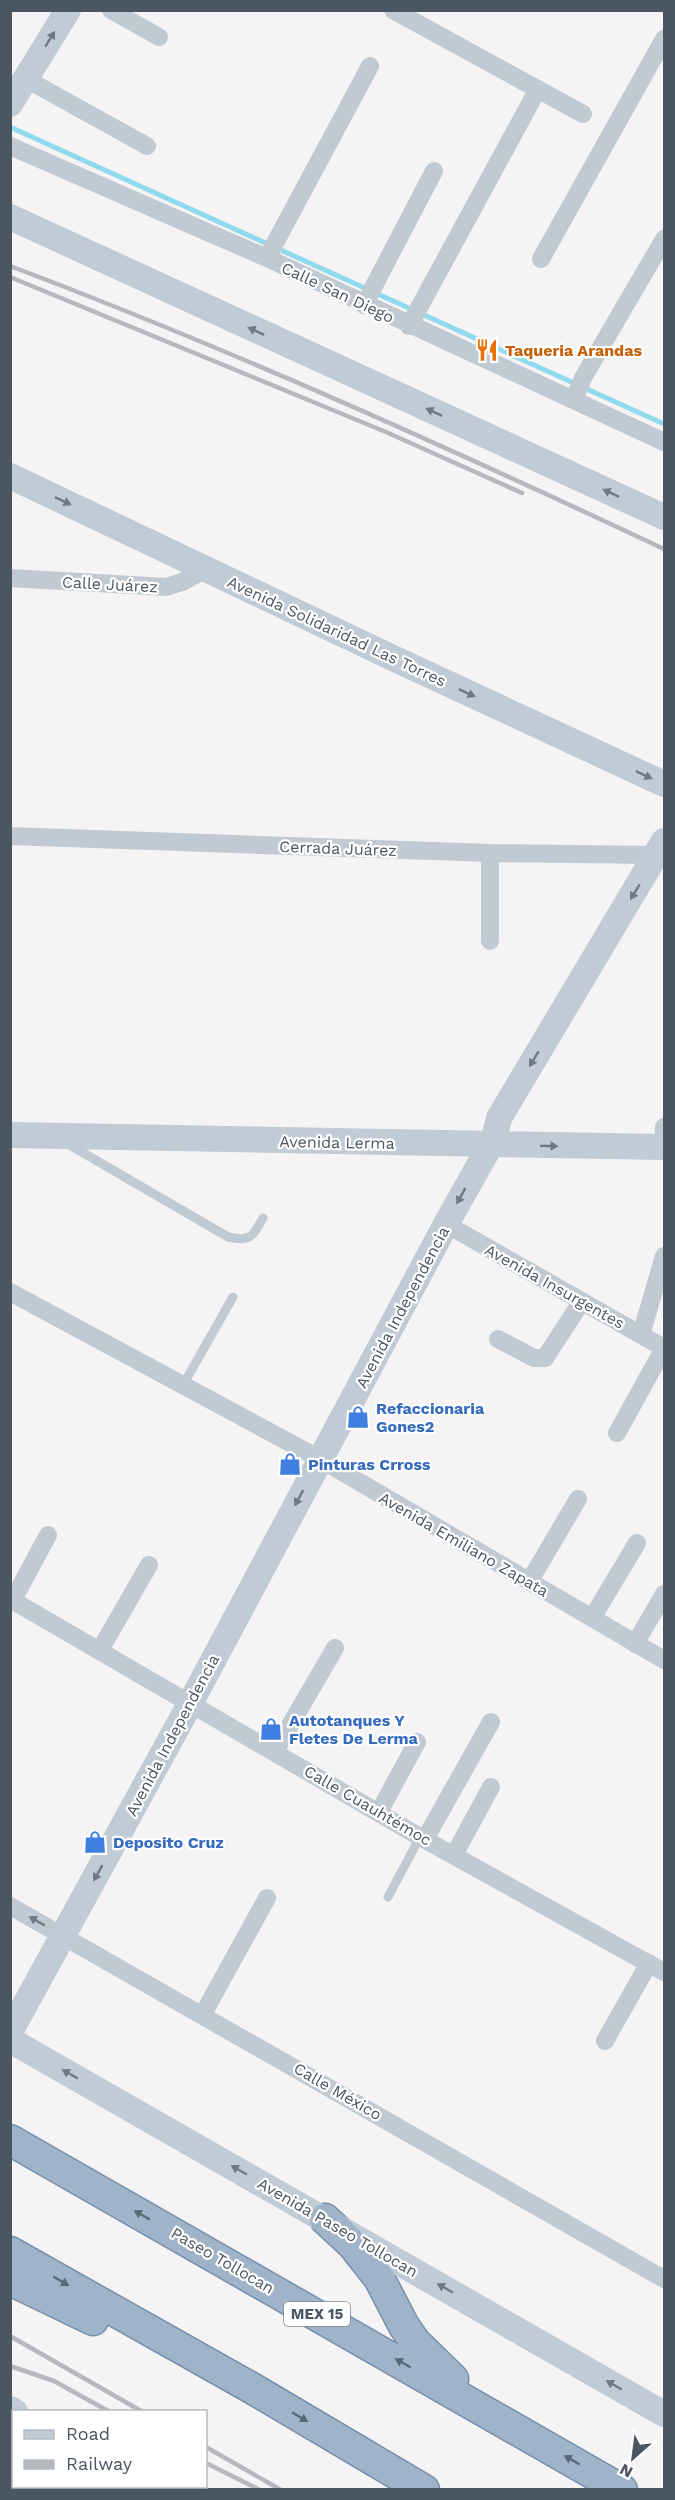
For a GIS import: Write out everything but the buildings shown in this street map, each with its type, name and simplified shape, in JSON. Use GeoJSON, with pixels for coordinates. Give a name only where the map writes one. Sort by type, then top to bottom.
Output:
{"type":"FeatureCollection","features":[{"type":"Feature","properties":{"kind":"highway","name":"Paseo Tollocan"},"geometry":{"type":"LineString","coordinates":[[10,2140],[483,2408],[622,2490]]}},
{"type":"Feature","properties":{"kind":"highway"},"geometry":{"type":"LineString","coordinates":[[325,2218],[353,2245],[379,2277],[404,2326],[415,2342],[483,2408]]}},
{"type":"Feature","properties":{"kind":"highway"},"geometry":{"type":"LineString","coordinates":[[10,2252],[250,2387],[424,2490]]}},
{"type":"Feature","properties":{"kind":"highway"},"geometry":{"type":"LineString","coordinates":[[10,2280],[154,2350],[250,2387]]}},
{"type":"Feature","properties":{"kind":"main road"},"geometry":{"type":"LineString","coordinates":[[10,104],[68,10]]}},
{"type":"Feature","properties":{"kind":"main road"},"geometry":{"type":"LineString","coordinates":[[10,217],[664,517]]}},
{"type":"Feature","properties":{"kind":"main road","name":"Avenida Solidaridad Las Torres"},"geometry":{"type":"LineString","coordinates":[[10,476],[664,784]]}},
{"type":"Feature","properties":{"kind":"main road","name":"Avenida Independencia"},"geometry":{"type":"LineString","coordinates":[[10,2032],[191,1702],[494,1134],[662,852]]}},
{"type":"Feature","properties":{"kind":"main road","name":"Avenida Lerma"},"geometry":{"type":"LineString","coordinates":[[10,1135],[494,1134],[664,1140]]}},
{"type":"Feature","properties":{"kind":"main road","name":"Avenida Paseo Tollocan"},"geometry":{"type":"LineString","coordinates":[[10,2040],[325,2218],[664,2414]]}},
{"type":"Feature","properties":{"kind":"street"},"geometry":{"type":"LineString","coordinates":[[111,10],[159,37]]}},
{"type":"Feature","properties":{"kind":"street"},"geometry":{"type":"LineString","coordinates":[[393,10],[583,114]]}},
{"type":"Feature","properties":{"kind":"street"},"geometry":{"type":"LineString","coordinates":[[541,259],[664,39]]}},
{"type":"Feature","properties":{"kind":"street"},"geometry":{"type":"LineString","coordinates":[[270,253],[370,66]]}},
{"type":"Feature","properties":{"kind":"street"},"geometry":{"type":"LineString","coordinates":[[26,79],[147,146]]}},
{"type":"Feature","properties":{"kind":"street"},"geometry":{"type":"LineString","coordinates":[[414,317],[538,90]]}},
{"type":"Feature","properties":{"kind":"street","name":"Calle San Diego"},"geometry":{"type":"LineString","coordinates":[[10,146],[270,253],[579,388],[664,442]]}},
{"type":"Feature","properties":{"kind":"street"},"geometry":{"type":"LineString","coordinates":[[368,296],[434,171]]}},
{"type":"Feature","properties":{"kind":"street"},"geometry":{"type":"LineString","coordinates":[[579,388],[664,239]]}},
{"type":"Feature","properties":{"kind":"street","name":"Calle Juárez"},"geometry":{"type":"LineString","coordinates":[[10,578],[166,587],[182,582],[206,569]]}},
{"type":"Feature","properties":{"kind":"street","name":"Cerrada Juárez"},"geometry":{"type":"LineString","coordinates":[[10,836],[490,853],[662,852]]}},
{"type":"Feature","properties":{"kind":"street"},"geometry":{"type":"LineString","coordinates":[[490,853],[490,941]]}},
{"type":"Feature","properties":{"kind":"street","name":"Avenida Insurgentes"},"geometry":{"type":"LineString","coordinates":[[446,1224],[664,1348]]}},
{"type":"Feature","properties":{"kind":"street"},"geometry":{"type":"LineString","coordinates":[[641,1335],[664,1256]]}},
{"type":"Feature","properties":{"kind":"street","name":"Avenida Emiliano Zapata"},"geometry":{"type":"LineString","coordinates":[[10,1292],[320,1459],[664,1660]]}},
{"type":"Feature","properties":{"kind":"street"},"geometry":{"type":"LineString","coordinates":[[498,1339],[534,1358],[542,1359],[548,1355],[582,1301]]}},
{"type":"Feature","properties":{"kind":"street"},"geometry":{"type":"LineString","coordinates":[[617,1433],[664,1348]]}},
{"type":"Feature","properties":{"kind":"street"},"geometry":{"type":"LineString","coordinates":[[529,1582],[578,1498]]}},
{"type":"Feature","properties":{"kind":"street"},"geometry":{"type":"LineString","coordinates":[[12,1599],[48,1535]]}},
{"type":"Feature","properties":{"kind":"street"},"geometry":{"type":"LineString","coordinates":[[592,1618],[637,1543]]}},
{"type":"Feature","properties":{"kind":"street"},"geometry":{"type":"LineString","coordinates":[[100,1650],[149,1565]]}},
{"type":"Feature","properties":{"kind":"street"},"geometry":{"type":"LineString","coordinates":[[635,1644],[664,1594]]}},
{"type":"Feature","properties":{"kind":"street","name":"Calle Cuauhtémoc"},"geometry":{"type":"LineString","coordinates":[[12,1599],[423,1838],[657,1968]]}},
{"type":"Feature","properties":{"kind":"street"},"geometry":{"type":"LineString","coordinates":[[275,1751],[335,1648]]}},
{"type":"Feature","properties":{"kind":"street"},"geometry":{"type":"LineString","coordinates":[[423,1838],[491,1722]]}},
{"type":"Feature","properties":{"kind":"street"},"geometry":{"type":"LineString","coordinates":[[379,1812],[417,1742]]}},
{"type":"Feature","properties":{"kind":"street"},"geometry":{"type":"LineString","coordinates":[[454,1855],[490,1787]]}},
{"type":"Feature","properties":{"kind":"street"},"geometry":{"type":"LineString","coordinates":[[203,2014],[267,1898]]}},
{"type":"Feature","properties":{"kind":"street","name":"Calle México"},"geometry":{"type":"LineString","coordinates":[[10,1906],[664,2276]]}},
{"type":"Feature","properties":{"kind":"street"},"geometry":{"type":"LineString","coordinates":[[605,2041],[657,1968]]}},
{"type":"Feature","properties":{"kind":"lane"},"geometry":{"type":"LineString","coordinates":[[54,1136],[228,1237],[243,1240],[252,1237],[263,1218]]}},
{"type":"Feature","properties":{"kind":"lane"},"geometry":{"type":"LineString","coordinates":[[183,1385],[233,1297]]}},
{"type":"Feature","properties":{"kind":"lane"},"geometry":{"type":"LineString","coordinates":[[388,1897],[423,1838]]}},
{"type":"Feature","properties":{"kind":"waterway"},"geometry":{"type":"LineString","coordinates":[[10,127],[664,424]]}},
{"type":"Feature","properties":{"kind":"railway"},"geometry":{"type":"LineString","coordinates":[[10,266],[176,331],[340,401],[664,549]]}},
{"type":"Feature","properties":{"kind":"railway"},"geometry":{"type":"LineString","coordinates":[[10,277],[386,432],[522,493]]}},
{"type":"Feature","properties":{"kind":"railway"},"geometry":{"type":"LineString","coordinates":[[10,2336],[140,2410]]}},
{"type":"Feature","properties":{"kind":"railway"},"geometry":{"type":"LineString","coordinates":[[10,2366],[54,2381],[106,2410]]}},
{"type":"Feature","properties":{"kind":"railway"},"geometry":{"type":"LineString","coordinates":[[207,2448],[281,2490]]}},
{"type":"Feature","properties":{"kind":"railway"},"geometry":{"type":"LineString","coordinates":[[207,2464],[260,2490]]}},
{"type":"Feature","properties":{"kind":"railway"},"geometry":{"type":"LineString","coordinates":[[115,2490],[162,2490]]}},
{"type":"Feature","properties":{"kind":"place","name":"Taqueria Arandas"},"geometry":{"type":"Point","coordinates":[487,350]}},
{"type":"Feature","properties":{"kind":"place","name":"Refaccionaria Gones2"},"geometry":{"type":"Point","coordinates":[358,1417]}},
{"type":"Feature","properties":{"kind":"place","name":"Pinturas Crross"},"geometry":{"type":"Point","coordinates":[290,1464]}},
{"type":"Feature","properties":{"kind":"place","name":"Autotanques Y Fletes De Lerma"},"geometry":{"type":"Point","coordinates":[271,1729]}},
{"type":"Feature","properties":{"kind":"place","name":"Deposito Cruz"},"geometry":{"type":"Point","coordinates":[95,1842]}}]}
